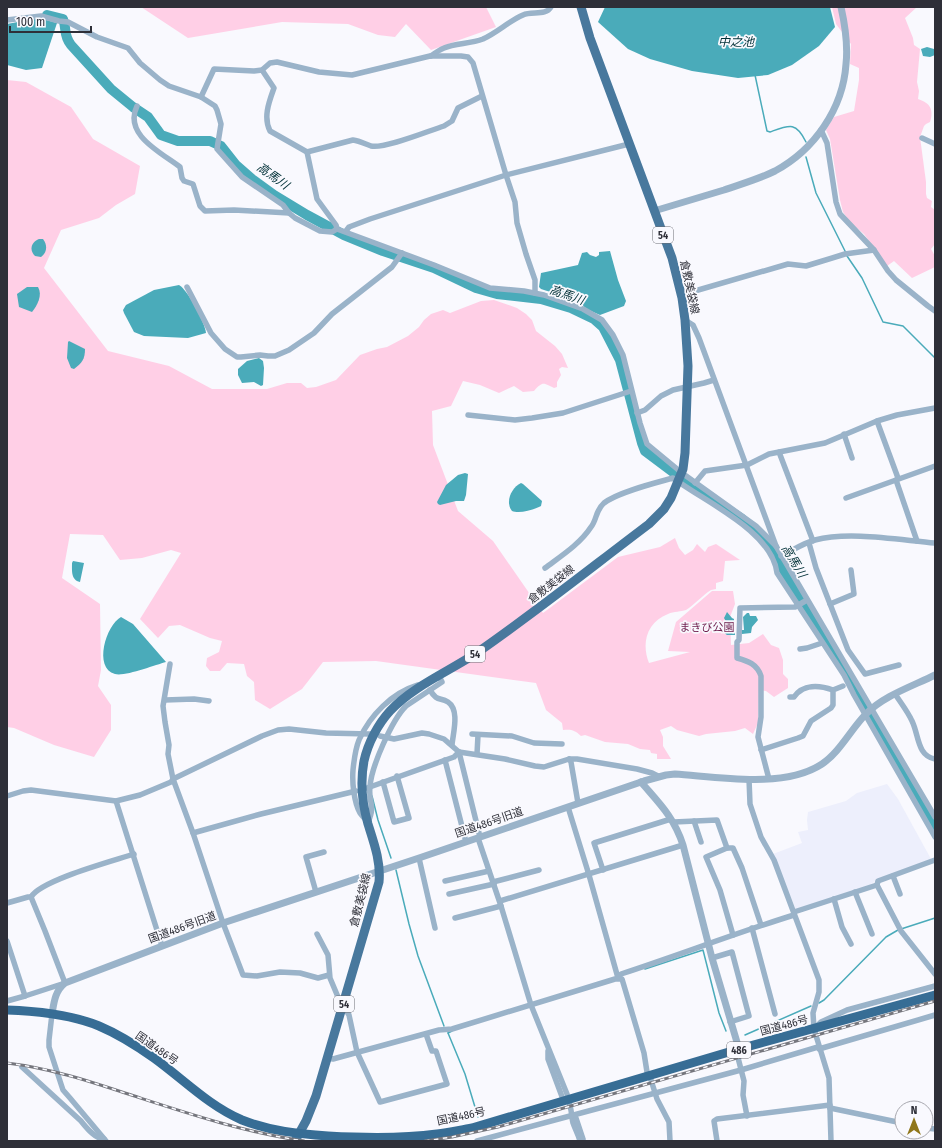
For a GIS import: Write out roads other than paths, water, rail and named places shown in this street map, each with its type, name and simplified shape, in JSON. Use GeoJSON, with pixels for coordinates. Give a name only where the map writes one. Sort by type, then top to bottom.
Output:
{"type":"FeatureCollection","features":[{"type":"Feature","properties":{"kind":"highway","name":"国道486号"},"geometry":{"type":"LineString","coordinates":[[7,1010],[52,1014],[98,1026],[128,1041],[154,1058],[203,1097],[242,1120],[297,1137],[397,1138],[437,1134],[472,1128],[566,1099],[650,1077],[738,1050],[935,995]]}},
{"type":"Feature","properties":{"kind":"main road","name":"倉敷美袋線"},"geometry":{"type":"LineString","coordinates":[[297,1137],[306,1121],[316,1096],[377,891],[380,871],[363,801],[362,781],[364,761],[373,737],[385,718],[400,701],[474,654],[538,609],[650,524],[664,509],[680,477],[685,453],[688,387],[685,320],[681,295],[672,258],[590,38],[581,7]]}},
{"type":"Feature","properties":{"kind":"street"},"geometry":{"type":"LineString","coordinates":[[430,56],[444,48],[474,42],[484,38],[497,32],[524,14],[545,12],[551,7]]}},
{"type":"Feature","properties":{"kind":"street"},"geometry":{"type":"LineString","coordinates":[[654,211],[759,179],[775,171],[800,154],[830,117],[845,77],[847,52],[841,7]]}},
{"type":"Feature","properties":{"kind":"street"},"geometry":{"type":"LineString","coordinates":[[7,20],[41,16],[68,22],[97,37],[128,48],[140,63],[169,86],[201,96],[211,103],[217,110],[221,124],[217,145],[219,152],[242,177],[283,205],[289,213],[320,231],[332,232],[337,228]]}},
{"type":"Feature","properties":{"kind":"street"},"geometry":{"type":"LineString","coordinates":[[201,96],[214,69],[254,71],[262,70],[270,63],[278,62],[319,72],[352,74],[430,56],[468,57],[473,63],[515,202],[517,223],[535,280],[535,293]]}},
{"type":"Feature","properties":{"kind":"street"},"geometry":{"type":"LineString","coordinates":[[262,70],[274,88],[267,109],[267,125],[270,131],[307,152],[353,140],[360,141],[371,146],[383,146],[444,126],[452,121],[458,108],[482,96]]}},
{"type":"Feature","properties":{"kind":"street"},"geometry":{"type":"LineString","coordinates":[[137,106],[134,112],[134,119],[138,132],[151,146],[180,167],[182,178],[184,181],[193,184],[200,206],[205,211],[234,210],[289,213]]}},
{"type":"Feature","properties":{"kind":"street"},"geometry":{"type":"LineString","coordinates":[[821,130],[827,143],[836,202],[840,214],[874,250],[896,280],[935,311]]}},
{"type":"Feature","properties":{"kind":"street"},"geometry":{"type":"LineString","coordinates":[[922,138],[935,144]]}},
{"type":"Feature","properties":{"kind":"street"},"geometry":{"type":"LineString","coordinates":[[346,231],[349,227],[370,219],[506,175],[629,144]]}},
{"type":"Feature","properties":{"kind":"street"},"geometry":{"type":"LineString","coordinates":[[307,152],[317,199],[337,228],[490,288],[535,293],[583,309],[602,320],[615,339],[623,355],[629,392],[647,444],[680,477],[740,522],[763,544],[774,562],[777,573],[803,603],[868,712],[935,837]]}},
{"type":"Feature","properties":{"kind":"street"},"geometry":{"type":"LineString","coordinates":[[681,295],[788,264],[806,266],[846,254],[874,250]]}},
{"type":"Feature","properties":{"kind":"street"},"geometry":{"type":"LineString","coordinates":[[187,287],[211,333],[225,349],[241,357],[260,355],[275,356],[289,350],[314,333],[332,314],[392,268],[402,253]]}},
{"type":"Feature","properties":{"kind":"street"},"geometry":{"type":"LineString","coordinates":[[685,320],[693,325],[696,330],[776,546],[822,643],[844,675],[854,695]]}},
{"type":"Feature","properties":{"kind":"street"},"geometry":{"type":"LineString","coordinates":[[637,413],[645,410],[660,396],[673,390],[714,380]]}},
{"type":"Feature","properties":{"kind":"street"},"geometry":{"type":"LineString","coordinates":[[468,415],[515,420],[532,418],[563,413],[629,392]]}},
{"type":"Feature","properties":{"kind":"street"},"geometry":{"type":"LineString","coordinates":[[696,483],[705,471],[747,465],[769,454],[825,443],[877,421],[897,415],[935,408]]}},
{"type":"Feature","properties":{"kind":"street"},"geometry":{"type":"LineString","coordinates":[[877,421],[917,542]]}},
{"type":"Feature","properties":{"kind":"street"},"geometry":{"type":"LineString","coordinates":[[844,434],[852,458]]}},
{"type":"Feature","properties":{"kind":"street"},"geometry":{"type":"LineString","coordinates":[[779,452],[811,542],[816,568],[848,650],[866,674],[899,665]]}},
{"type":"Feature","properties":{"kind":"street"},"geometry":{"type":"LineString","coordinates":[[846,498],[935,466]]}},
{"type":"Feature","properties":{"kind":"street"},"geometry":{"type":"LineString","coordinates":[[545,568],[583,537],[592,526],[597,512],[604,504],[617,496],[680,477],[696,483],[756,526],[776,546]]}},
{"type":"Feature","properties":{"kind":"street"},"geometry":{"type":"LineString","coordinates":[[781,556],[811,542],[828,538],[858,537],[935,543]]}},
{"type":"Feature","properties":{"kind":"street"},"geometry":{"type":"LineString","coordinates":[[830,604],[854,594],[851,570]]}},
{"type":"Feature","properties":{"kind":"street"},"geometry":{"type":"LineString","coordinates":[[769,779],[758,737],[761,717],[761,676],[756,667],[750,662],[737,658],[740,608],[795,607],[803,603]]}},
{"type":"Feature","properties":{"kind":"street"},"geometry":{"type":"LineString","coordinates":[[800,649],[822,643]]}},
{"type":"Feature","properties":{"kind":"street"},"geometry":{"type":"LineString","coordinates":[[170,664],[163,706],[169,745],[168,754],[173,779],[193,833],[222,924],[243,975],[257,976],[280,972],[300,973],[318,978],[329,975]]}},
{"type":"Feature","properties":{"kind":"street"},"geometry":{"type":"LineString","coordinates":[[844,675],[841,677],[843,686],[854,695],[894,745],[935,817]]}},
{"type":"Feature","properties":{"kind":"street","name":"国道486号旧道"},"geometry":{"type":"LineString","coordinates":[[64,983],[222,924],[658,776],[675,774],[769,779],[802,773],[822,764],[830,757],[868,712],[895,694],[935,675]]}},
{"type":"Feature","properties":{"kind":"street"},"geometry":{"type":"LineString","coordinates":[[436,678],[442,682],[401,711],[387,738],[368,788],[373,813],[368,822],[360,813],[353,777],[354,758],[359,741],[377,713],[387,702],[402,691],[436,678]]}},
{"type":"Feature","properties":{"kind":"street"},"geometry":{"type":"LineString","coordinates":[[790,697],[794,697],[802,688],[820,686],[833,690],[843,686]]}},
{"type":"Feature","properties":{"kind":"street"},"geometry":{"type":"LineString","coordinates":[[430,690],[439,700],[447,702],[452,706],[455,713],[452,745]]}},
{"type":"Feature","properties":{"kind":"street"},"geometry":{"type":"LineString","coordinates":[[761,750],[803,736],[811,721],[831,708],[833,705],[833,690]]}},
{"type":"Feature","properties":{"kind":"street"},"geometry":{"type":"LineString","coordinates":[[895,694],[912,721],[923,753],[929,758],[935,760]]}},
{"type":"Feature","properties":{"kind":"street"},"geometry":{"type":"LineString","coordinates":[[165,700],[194,699],[209,701]]}},
{"type":"Feature","properties":{"kind":"street"},"geometry":{"type":"LineString","coordinates":[[7,796],[31,790],[116,801],[140,795],[171,782],[173,779],[262,736],[278,730],[370,734]]}},
{"type":"Feature","properties":{"kind":"street"},"geometry":{"type":"LineString","coordinates":[[380,736],[394,739],[422,733],[429,734],[444,738],[459,752],[479,838],[489,871],[501,904],[532,1006],[566,1099]]}},
{"type":"Feature","properties":{"kind":"street"},"geometry":{"type":"LineString","coordinates":[[477,754],[475,734],[512,736],[534,743],[562,744]]}},
{"type":"Feature","properties":{"kind":"street"},"geometry":{"type":"LineString","coordinates":[[368,788],[397,776],[454,757],[459,752]]}},
{"type":"Feature","properties":{"kind":"street"},"geometry":{"type":"LineString","coordinates":[[459,752],[477,754],[535,766],[544,766],[569,759],[577,759],[637,769],[658,776]]}},
{"type":"Feature","properties":{"kind":"street"},"geometry":{"type":"LineString","coordinates":[[569,759],[571,762],[578,803]]}},
{"type":"Feature","properties":{"kind":"street"},"geometry":{"type":"LineString","coordinates":[[445,760],[466,842]]}},
{"type":"Feature","properties":{"kind":"street"},"geometry":{"type":"LineString","coordinates":[[383,782],[394,822],[409,818],[397,776]]}},
{"type":"Feature","properties":{"kind":"street"},"geometry":{"type":"LineString","coordinates":[[749,779],[750,804],[761,837],[774,860],[819,980],[819,992],[813,1013],[814,1029],[829,1078],[831,1141]]}},
{"type":"Feature","properties":{"kind":"street"},"geometry":{"type":"LineString","coordinates":[[641,782],[673,820],[683,845],[708,944],[738,1050],[744,1081],[743,1095],[747,1116]]}},
{"type":"Feature","properties":{"kind":"street"},"geometry":{"type":"LineString","coordinates":[[193,833],[356,791]]}},
{"type":"Feature","properties":{"kind":"street"},"geometry":{"type":"LineString","coordinates":[[116,801],[162,946]]}},
{"type":"Feature","properties":{"kind":"street"},"geometry":{"type":"LineString","coordinates":[[568,807],[657,1099],[669,1122],[670,1141]]}},
{"type":"Feature","properties":{"kind":"street"},"geometry":{"type":"LineString","coordinates":[[603,870],[594,843],[673,820],[717,820],[727,848]]}},
{"type":"Feature","properties":{"kind":"street"},"geometry":{"type":"LineString","coordinates":[[694,821],[701,842]]}},
{"type":"Feature","properties":{"kind":"street"},"geometry":{"type":"LineString","coordinates":[[455,918],[501,904],[553,884],[589,875],[683,845]]}},
{"type":"Feature","properties":{"kind":"street"},"geometry":{"type":"LineString","coordinates":[[732,935],[720,890],[706,857],[727,848],[733,848],[742,868],[761,925]]}},
{"type":"Feature","properties":{"kind":"street"},"geometry":{"type":"LineString","coordinates":[[316,892],[306,857],[324,852]]}},
{"type":"Feature","properties":{"kind":"street"},"geometry":{"type":"LineString","coordinates":[[7,903],[31,897],[36,891],[53,881],[134,854]]}},
{"type":"Feature","properties":{"kind":"street"},"geometry":{"type":"LineString","coordinates":[[419,858],[435,928]]}},
{"type":"Feature","properties":{"kind":"street"},"geometry":{"type":"LineString","coordinates":[[327,1058],[333,1059],[439,1030],[452,1029],[532,1006],[620,978],[621,974],[663,961],[732,935],[877,885],[878,881],[935,860]]}},
{"type":"Feature","properties":{"kind":"street"},"geometry":{"type":"LineString","coordinates":[[449,894],[539,870]]}},
{"type":"Feature","properties":{"kind":"street"},"geometry":{"type":"LineString","coordinates":[[446,881],[489,871]]}},
{"type":"Feature","properties":{"kind":"street"},"geometry":{"type":"LineString","coordinates":[[893,876],[900,894]]}},
{"type":"Feature","properties":{"kind":"street"},"geometry":{"type":"LineString","coordinates":[[877,885],[900,929],[935,974]]}},
{"type":"Feature","properties":{"kind":"street"},"geometry":{"type":"LineString","coordinates":[[855,892],[872,934]]}},
{"type":"Feature","properties":{"kind":"street"},"geometry":{"type":"LineString","coordinates":[[31,897],[46,931],[64,983]]}},
{"type":"Feature","properties":{"kind":"street"},"geometry":{"type":"LineString","coordinates":[[834,899],[842,927],[851,944]]}},
{"type":"Feature","properties":{"kind":"street"},"geometry":{"type":"LineString","coordinates":[[752,928],[775,1014]]}},
{"type":"Feature","properties":{"kind":"street"},"geometry":{"type":"LineString","coordinates":[[317,934],[328,955],[329,975],[338,997],[344,1005],[351,1020],[357,1052],[380,1102],[447,1084],[436,1051],[432,1051],[426,1034]]}},
{"type":"Feature","properties":{"kind":"street"},"geometry":{"type":"LineString","coordinates":[[7,941],[25,996]]}},
{"type":"Feature","properties":{"kind":"street"},"geometry":{"type":"LineString","coordinates":[[712,958],[732,952],[749,1016],[730,1022]]}},
{"type":"Feature","properties":{"kind":"street"},"geometry":{"type":"LineString","coordinates":[[7,1001],[64,983]]}},
{"type":"Feature","properties":{"kind":"street"},"geometry":{"type":"LineString","coordinates":[[64,983],[56,995],[49,1040],[61,1084],[66,1094],[105,1140]]}},
{"type":"Feature","properties":{"kind":"street"},"geometry":{"type":"LineString","coordinates":[[814,1029],[821,1022],[848,1010],[935,986]]}},
{"type":"Feature","properties":{"kind":"street"},"geometry":{"type":"LineString","coordinates":[[480,1141],[574,1117],[655,1092],[741,1070],[935,1015]]}},
{"type":"Feature","properties":{"kind":"street"},"geometry":{"type":"LineString","coordinates":[[547,1046],[548,1059],[566,1099],[572,1108],[580,1141]]}},
{"type":"Feature","properties":{"kind":"street"},"geometry":{"type":"LineString","coordinates":[[22,1067],[86,1128],[100,1139],[105,1140]]}},
{"type":"Feature","properties":{"kind":"street"},"geometry":{"type":"LineString","coordinates":[[717,1141],[715,1120],[830,1106],[894,1121]]}},
{"type":"Feature","properties":{"kind":"street"},"geometry":{"type":"LineString","coordinates":[[574,1117],[584,1141]]}},
{"type":"Feature","properties":{"kind":"street"},"geometry":{"type":"LineString","coordinates":[[78,1124],[83,1128],[86,1128]]}},
{"type":"Feature","properties":{"kind":"water","name":"中之池"},"geometry":{"type":"Polygon","coordinates":[[[605,7],[830,7],[835,27],[819,46],[792,65],[768,75],[738,78],[692,71],[650,59],[628,49],[598,22],[605,7]]]}},
{"type":"Feature","properties":{"kind":"water"},"geometry":{"type":"Polygon","coordinates":[[[39,18],[57,23],[42,68],[26,70],[7,65],[7,24],[39,18]]]}},
{"type":"Feature","properties":{"kind":"water"},"geometry":{"type":"Polygon","coordinates":[[[927,47],[934,49],[935,55],[930,57],[923,56],[921,49],[927,47]]]}},
{"type":"Feature","properties":{"kind":"water"},"geometry":{"type":"Polygon","coordinates":[[[39,239],[43,239],[46,246],[45,253],[41,257],[35,256],[32,251],[34,242],[39,239]]]}},
{"type":"Feature","properties":{"kind":"water"},"geometry":{"type":"Polygon","coordinates":[[[610,251],[618,280],[626,301],[624,306],[600,315],[584,308],[583,305],[573,299],[541,289],[539,287],[541,273],[578,265],[582,253],[587,252],[596,257],[599,255],[599,252],[610,251]]]}},
{"type":"Feature","properties":{"kind":"water"},"geometry":{"type":"Polygon","coordinates":[[[179,285],[187,293],[196,307],[206,333],[188,338],[144,336],[134,332],[123,310],[126,305],[154,290],[179,285]]]}},
{"type":"Feature","properties":{"kind":"water"},"geometry":{"type":"Polygon","coordinates":[[[27,287],[38,287],[40,293],[39,300],[32,312],[19,307],[17,294],[27,287]]]}},
{"type":"Feature","properties":{"kind":"water"},"geometry":{"type":"Polygon","coordinates":[[[69,341],[85,349],[82,360],[74,369],[71,368],[67,358],[69,341]]]}},
{"type":"Feature","properties":{"kind":"water"},"geometry":{"type":"Polygon","coordinates":[[[259,358],[263,361],[263,385],[261,386],[254,382],[242,383],[238,375],[238,369],[247,361],[259,358]]]}},
{"type":"Feature","properties":{"kind":"water"},"geometry":{"type":"Polygon","coordinates":[[[465,473],[468,474],[464,501],[456,501],[440,505],[438,504],[437,502],[446,485],[458,475],[465,473]]]}},
{"type":"Feature","properties":{"kind":"water"},"geometry":{"type":"Polygon","coordinates":[[[521,483],[542,501],[541,506],[526,511],[512,511],[509,504],[510,496],[514,488],[521,483]]]}},
{"type":"Feature","properties":{"kind":"water"},"geometry":{"type":"Polygon","coordinates":[[[73,561],[84,563],[80,582],[75,579],[73,575],[73,561]]]}},
{"type":"Feature","properties":{"kind":"water"},"geometry":{"type":"Polygon","coordinates":[[[727,612],[734,619],[733,629],[735,630],[735,635],[727,635],[723,632],[723,629],[728,625],[724,618],[727,612]]]}},
{"type":"Feature","properties":{"kind":"water"},"geometry":{"type":"Polygon","coordinates":[[[749,613],[750,616],[756,616],[758,620],[752,627],[751,633],[742,634],[742,630],[744,630],[743,617],[749,613]]]}},
{"type":"Feature","properties":{"kind":"water"},"geometry":{"type":"Polygon","coordinates":[[[121,617],[133,624],[166,662],[125,674],[115,674],[108,670],[103,655],[104,646],[111,628],[121,617]]]}},
{"type":"Feature","properties":{"kind":"waterway","name":"高馬川"},"geometry":{"type":"LineString","coordinates":[[47,15],[63,19],[66,35],[71,45],[111,89],[148,117],[161,135],[178,141],[210,141],[221,146],[236,165],[274,195],[344,235],[383,251],[434,268],[476,288],[497,294],[541,299],[571,308],[594,319],[603,327],[620,360],[645,451],[689,484],[742,519],[757,532],[773,550],[793,587],[844,669],[935,827]]}},
{"type":"Feature","properties":{"kind":"waterway"},"geometry":{"type":"LineString","coordinates":[[755,75],[767,131],[770,132],[791,126],[799,131],[806,142]]}},
{"type":"Feature","properties":{"kind":"waterway"},"geometry":{"type":"LineString","coordinates":[[806,157],[816,193],[846,253]]}},
{"type":"Feature","properties":{"kind":"waterway"},"geometry":{"type":"LineString","coordinates":[[847,256],[862,278],[883,322],[903,326],[935,358]]}},
{"type":"Feature","properties":{"kind":"waterway"},"geometry":{"type":"LineString","coordinates":[[372,796],[378,820],[391,858]]}},
{"type":"Feature","properties":{"kind":"waterway"},"geometry":{"type":"LineString","coordinates":[[396,870],[418,956],[444,1026]]}},
{"type":"Feature","properties":{"kind":"waterway"},"geometry":{"type":"LineString","coordinates":[[901,929],[935,918]]}},
{"type":"Feature","properties":{"kind":"waterway"},"geometry":{"type":"LineString","coordinates":[[819,1003],[824,1000],[886,937],[898,930]]}},
{"type":"Feature","properties":{"kind":"waterway"},"geometry":{"type":"LineString","coordinates":[[645,969],[703,950],[719,1013],[726,1031]]}},
{"type":"Feature","properties":{"kind":"waterway"},"geometry":{"type":"LineString","coordinates":[[745,1035],[811,1006]]}},
{"type":"Feature","properties":{"kind":"waterway"},"geometry":{"type":"LineString","coordinates":[[448,1033],[452,1031]]}},
{"type":"Feature","properties":{"kind":"waterway"},"geometry":{"type":"LineString","coordinates":[[448,1033],[465,1074],[478,1117]]}},
{"type":"Feature","properties":{"kind":"railway"},"geometry":{"type":"LineString","coordinates":[[425,1141],[498,1127],[935,1001]]}},
{"type":"Feature","properties":{"kind":"railway"},"geometry":{"type":"LineString","coordinates":[[7,1063],[67,1075],[236,1127],[304,1141]]}},
{"type":"Feature","properties":{"kind":"park label","name":"まきび公園"},"geometry":{"type":"Point","coordinates":[707,627]}}]}
